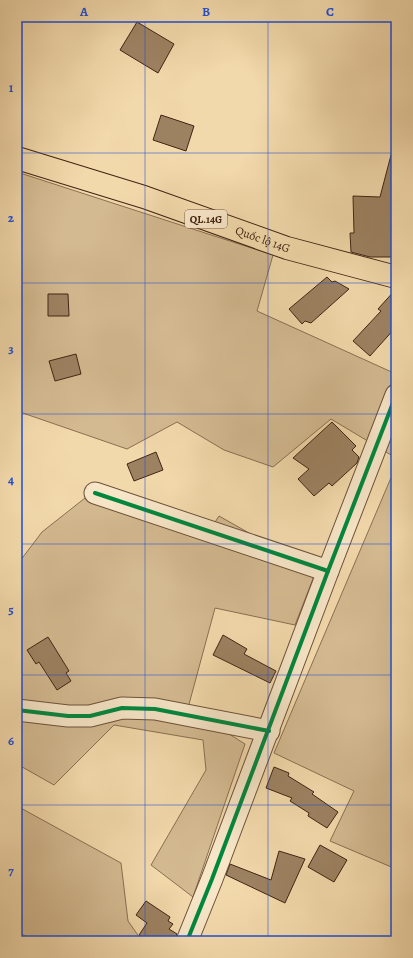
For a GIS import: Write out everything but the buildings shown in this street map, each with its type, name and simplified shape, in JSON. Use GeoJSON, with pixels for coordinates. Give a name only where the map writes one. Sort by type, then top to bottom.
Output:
{"type":"FeatureCollection","features":[{"type":"Feature","properties":{"kind":"main road","name":"Quốc lộ 14G"},"geometry":{"type":"LineString","coordinates":[[17,158],[144,197],[287,248],[396,277]]}},
{"type":"Feature","properties":{"kind":"street"},"geometry":{"type":"LineString","coordinates":[[187,941],[396,395]]}},
{"type":"Feature","properties":{"kind":"street"},"geometry":{"type":"LineString","coordinates":[[94,492],[328,571]]}},
{"type":"Feature","properties":{"kind":"street"},"geometry":{"type":"LineString","coordinates":[[17,710],[68,716],[90,716],[122,708],[155,709],[268,731]]}},
{"type":"Feature","properties":{"kind":"shaded area"},"geometry":{"type":"Polygon","coordinates":[[[17,172],[273,255],[257,311],[396,374],[396,458],[331,419],[273,467],[224,450],[177,422],[127,449],[17,411],[17,172]]]}},
{"type":"Feature","properties":{"kind":"shaded area"},"geometry":{"type":"Polygon","coordinates":[[[396,466],[396,869],[330,841],[354,791],[274,753],[396,466]]]}},
{"type":"Feature","properties":{"kind":"shaded area"},"geometry":{"type":"Polygon","coordinates":[[[85,498],[208,533],[219,516],[316,571],[295,625],[215,608],[188,708],[245,744],[193,897],[151,865],[206,770],[203,740],[114,725],[54,785],[17,764],[17,565],[42,532],[85,498]]]}},
{"type":"Feature","properties":{"kind":"shaded area"},"geometry":{"type":"Polygon","coordinates":[[[17,806],[121,863],[128,921],[142,941],[36,941],[17,932],[17,806]]]}},
{"type":"Feature","properties":{"kind":"cycle path"},"geometry":{"type":"LineString","coordinates":[[187,941],[396,395]]}},
{"type":"Feature","properties":{"kind":"cycle path"},"geometry":{"type":"LineString","coordinates":[[95,493],[328,571]]}},
{"type":"Feature","properties":{"kind":"cycle path"},"geometry":{"type":"LineString","coordinates":[[17,710],[68,716],[90,716],[122,708],[155,709],[269,731]]}}]}
